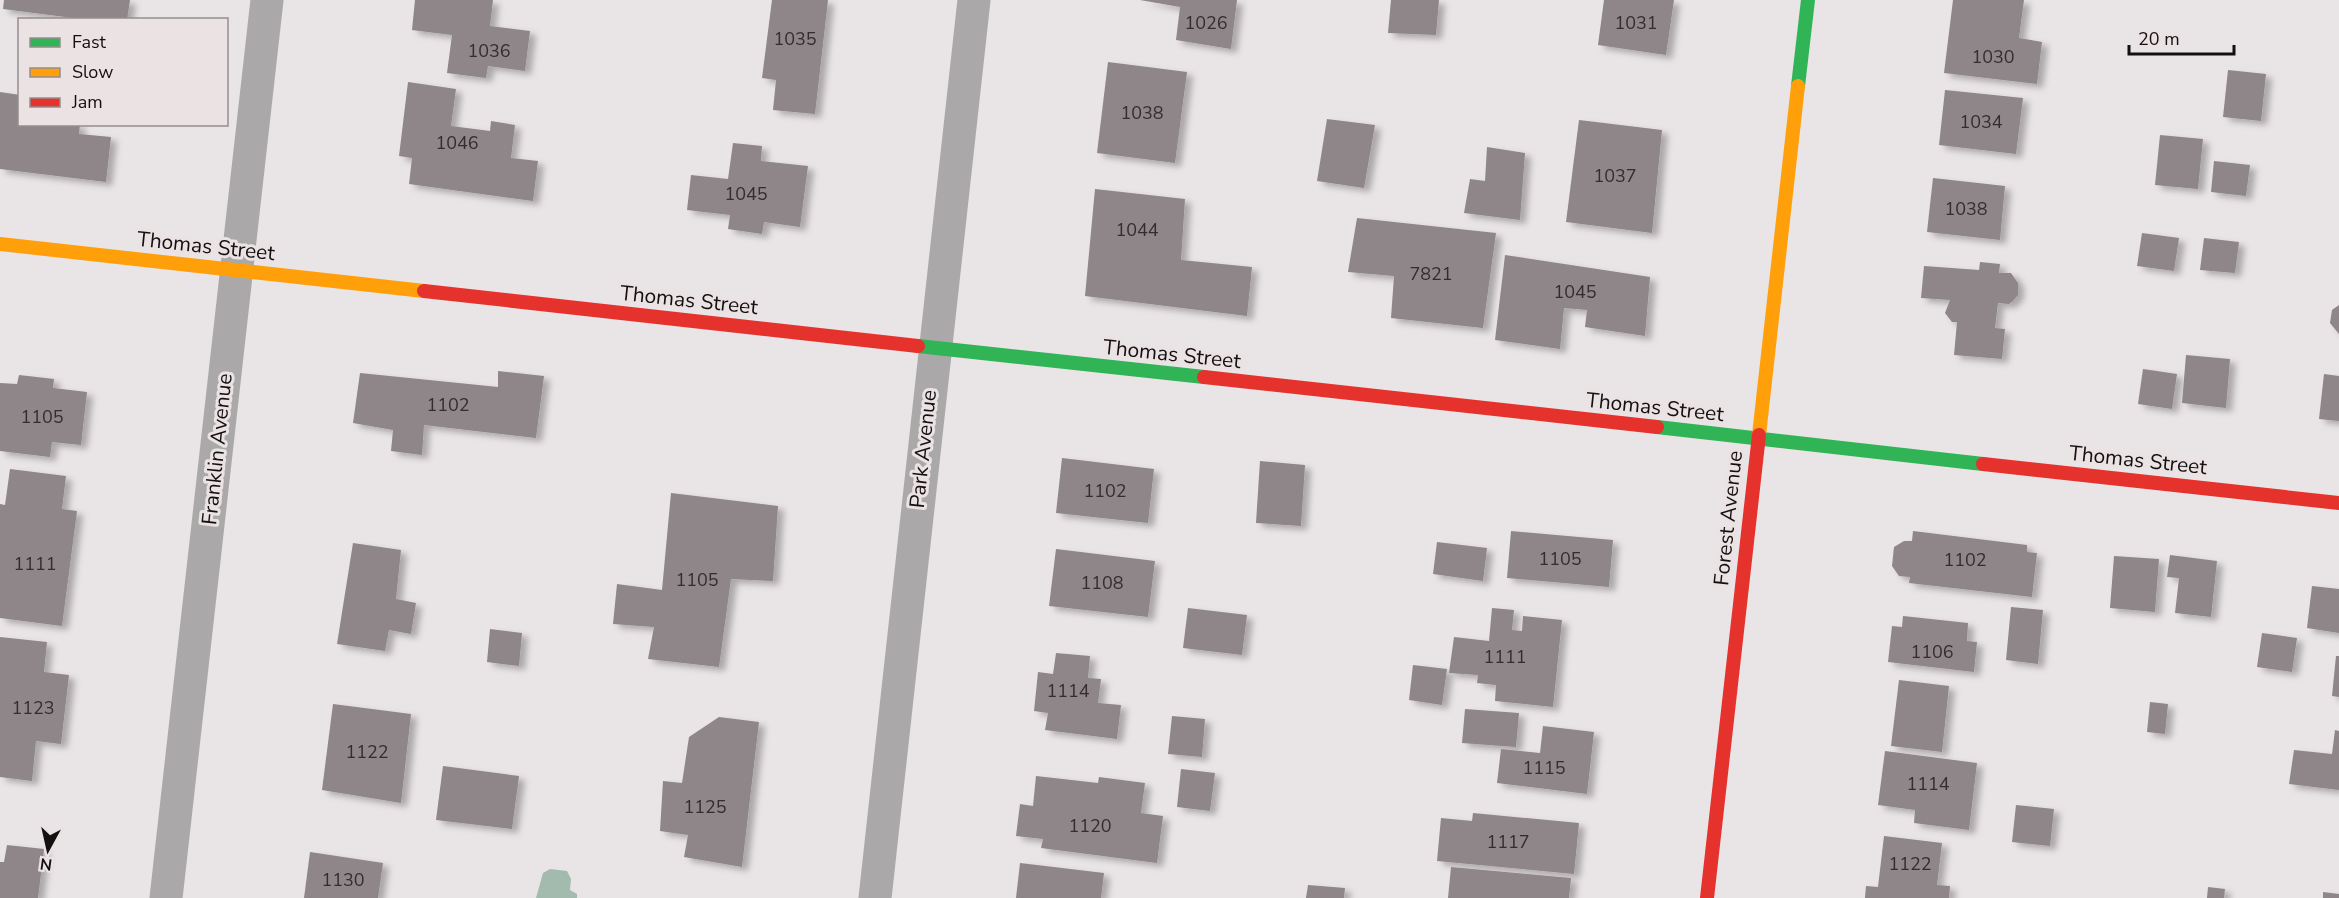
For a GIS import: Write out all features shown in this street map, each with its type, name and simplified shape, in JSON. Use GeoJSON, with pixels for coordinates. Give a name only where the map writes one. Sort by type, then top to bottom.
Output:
{"type":"FeatureCollection","features":[{"type":"Feature","properties":{"kind":"street","name":"Franklin Avenue"},"geometry":{"type":"LineString","coordinates":[[166,898],[267,0]]}},
{"type":"Feature","properties":{"kind":"street","name":"Park Avenue"},"geometry":{"type":"LineString","coordinates":[[875,898],[974,0]]}},
{"type":"Feature","properties":{"kind":"street","name":"Forest Avenue"},"geometry":{"type":"LineString","coordinates":[[1707,898],[1808,0]]}},
{"type":"Feature","properties":{"kind":"street","name":"Thomas Street"},"geometry":{"type":"LineString","coordinates":[[0,244],[2339,503]]}},
{"type":"Feature","properties":{"kind":"shaded area"},"geometry":{"type":"Polygon","coordinates":[[[550,869],[567,871],[571,879],[570,890],[577,894],[577,898],[536,898],[543,873],[550,869]]]}},
{"type":"Feature","properties":{"kind":"building"},"geometry":{"type":"Polygon","coordinates":[[[4,0],[130,0],[127,18],[73,18],[3,9],[4,0]]]}},
{"type":"Feature","properties":{"kind":"building"},"geometry":{"type":"Polygon","coordinates":[[[415,0],[493,0],[490,26],[530,31],[525,71],[488,66],[486,78],[447,73],[452,35],[412,30],[415,0]]]}},
{"type":"Feature","properties":{"kind":"building"},"geometry":{"type":"Polygon","coordinates":[[[772,0],[828,0],[815,114],[773,110],[776,80],[762,78],[772,0]]]}},
{"type":"Feature","properties":{"kind":"building"},"geometry":{"type":"Polygon","coordinates":[[[1140,0],[1237,0],[1231,49],[1176,40],[1180,7],[1140,0]]]}},
{"type":"Feature","properties":{"kind":"building"},"geometry":{"type":"Polygon","coordinates":[[[1391,0],[1439,0],[1436,35],[1388,33],[1391,0]]]}},
{"type":"Feature","properties":{"kind":"building"},"geometry":{"type":"Polygon","coordinates":[[[1604,0],[1674,0],[1666,55],[1598,45],[1604,0]]]}},
{"type":"Feature","properties":{"kind":"building"},"geometry":{"type":"Polygon","coordinates":[[[1953,0],[2024,0],[2019,38],[2042,42],[2037,84],[1944,73],[1953,0]]]}},
{"type":"Feature","properties":{"kind":"building"},"geometry":{"type":"Polygon","coordinates":[[[1108,62],[1187,72],[1175,163],[1097,153],[1108,62]]]}},
{"type":"Feature","properties":{"kind":"building"},"geometry":{"type":"Polygon","coordinates":[[[2228,70],[2266,74],[2261,121],[2223,117],[2228,70]]]}},
{"type":"Feature","properties":{"kind":"building"},"geometry":{"type":"Polygon","coordinates":[[[408,82],[456,89],[451,126],[490,131],[491,121],[515,125],[511,158],[538,161],[533,201],[409,184],[412,158],[399,156],[408,82]]]}},
{"type":"Feature","properties":{"kind":"building"},"geometry":{"type":"Polygon","coordinates":[[[1945,90],[2023,98],[2016,154],[1939,145],[1945,90]]]}},
{"type":"Feature","properties":{"kind":"building"},"geometry":{"type":"Polygon","coordinates":[[[0,92],[18,95],[18,126],[80,126],[79,134],[111,137],[106,182],[0,169],[0,92]]]}},
{"type":"Feature","properties":{"kind":"building"},"geometry":{"type":"Polygon","coordinates":[[[1327,119],[1375,125],[1364,188],[1317,181],[1327,119]]]}},
{"type":"Feature","properties":{"kind":"building"},"geometry":{"type":"Polygon","coordinates":[[[1579,120],[1662,130],[1652,233],[1566,222],[1579,120]]]}},
{"type":"Feature","properties":{"kind":"building"},"geometry":{"type":"Polygon","coordinates":[[[2160,135],[2203,139],[2198,189],[2155,185],[2160,135]]]}},
{"type":"Feature","properties":{"kind":"building"},"geometry":{"type":"Polygon","coordinates":[[[733,143],[762,146],[761,161],[808,166],[800,227],[764,222],[762,234],[728,229],[730,215],[687,210],[691,175],[728,179],[733,143]]]}},
{"type":"Feature","properties":{"kind":"building"},"geometry":{"type":"Polygon","coordinates":[[[1487,147],[1525,153],[1520,220],[1464,213],[1470,179],[1485,181],[1487,147]]]}},
{"type":"Feature","properties":{"kind":"building"},"geometry":{"type":"Polygon","coordinates":[[[2214,161],[2250,165],[2246,196],[2211,192],[2214,161]]]}},
{"type":"Feature","properties":{"kind":"building"},"geometry":{"type":"Polygon","coordinates":[[[1933,178],[2005,186],[2000,240],[1927,232],[1933,178]]]}},
{"type":"Feature","properties":{"kind":"building"},"geometry":{"type":"Polygon","coordinates":[[[1095,189],[1185,199],[1181,260],[1252,267],[1247,316],[1085,296],[1095,189]]]}},
{"type":"Feature","properties":{"kind":"building"},"geometry":{"type":"Polygon","coordinates":[[[1357,218],[1496,233],[1483,328],[1391,318],[1394,276],[1348,272],[1357,218]]]}},
{"type":"Feature","properties":{"kind":"building"},"geometry":{"type":"Polygon","coordinates":[[[2142,233],[2179,238],[2174,271],[2137,266],[2142,233]]]}},
{"type":"Feature","properties":{"kind":"building"},"geometry":{"type":"Polygon","coordinates":[[[2204,238],[2239,242],[2235,273],[2200,270],[2204,238]]]}},
{"type":"Feature","properties":{"kind":"building"},"geometry":{"type":"Polygon","coordinates":[[[1505,255],[1650,277],[1645,336],[1585,327],[1587,310],[1564,308],[1560,349],[1495,340],[1505,255]]]}},
{"type":"Feature","properties":{"kind":"building"},"geometry":{"type":"Polygon","coordinates":[[[1980,262],[2000,264],[1999,273],[2011,273],[2018,283],[2018,295],[2013,301],[2009,304],[1998,303],[1995,328],[2005,329],[2002,359],[1954,355],[1957,322],[1952,322],[1945,313],[1950,300],[1921,298],[1924,266],[1979,270],[1980,262]]]}},
{"type":"Feature","properties":{"kind":"building"},"geometry":{"type":"Polygon","coordinates":[[[2339,305],[2339,334],[2330,323],[2332,310],[2339,305]]]}},
{"type":"Feature","properties":{"kind":"building"},"geometry":{"type":"Polygon","coordinates":[[[2186,355],[2230,359],[2226,408],[2182,403],[2186,355]]]}},
{"type":"Feature","properties":{"kind":"building"},"geometry":{"type":"Polygon","coordinates":[[[2143,369],[2177,374],[2172,409],[2138,404],[2143,369]]]}},
{"type":"Feature","properties":{"kind":"building"},"geometry":{"type":"Polygon","coordinates":[[[498,371],[544,376],[536,438],[424,425],[422,455],[391,451],[393,430],[353,423],[360,373],[498,387],[498,371]]]}},
{"type":"Feature","properties":{"kind":"building"},"geometry":{"type":"Polygon","coordinates":[[[2324,374],[2339,376],[2339,421],[2319,419],[2324,374]]]}},
{"type":"Feature","properties":{"kind":"building"},"geometry":{"type":"Polygon","coordinates":[[[19,375],[54,379],[53,388],[87,392],[81,445],[52,442],[50,457],[0,451],[0,383],[17,384],[19,375]]]}},
{"type":"Feature","properties":{"kind":"building"},"geometry":{"type":"Polygon","coordinates":[[[1062,458],[1154,469],[1148,523],[1056,513],[1062,458]]]}},
{"type":"Feature","properties":{"kind":"building"},"geometry":{"type":"Polygon","coordinates":[[[1260,461],[1305,465],[1301,526],[1256,523],[1260,461]]]}},
{"type":"Feature","properties":{"kind":"building"},"geometry":{"type":"Polygon","coordinates":[[[10,469],[66,476],[62,509],[77,511],[62,626],[0,618],[0,504],[5,505],[10,469]]]}},
{"type":"Feature","properties":{"kind":"building"},"geometry":{"type":"Polygon","coordinates":[[[671,493],[778,506],[773,581],[731,579],[719,667],[648,659],[654,627],[613,624],[617,584],[662,590],[671,493]]]}},
{"type":"Feature","properties":{"kind":"building"},"geometry":{"type":"Polygon","coordinates":[[[1511,531],[1613,540],[1609,587],[1507,578],[1511,531]]]}},
{"type":"Feature","properties":{"kind":"building"},"geometry":{"type":"Polygon","coordinates":[[[1913,531],[2027,545],[2027,552],[2037,553],[2032,597],[1909,583],[1910,577],[1899,576],[1892,566],[1894,547],[1904,541],[1912,541],[1913,531]]]}},
{"type":"Feature","properties":{"kind":"building"},"geometry":{"type":"Polygon","coordinates":[[[1437,542],[1487,548],[1483,581],[1433,574],[1437,542]]]}},
{"type":"Feature","properties":{"kind":"building"},"geometry":{"type":"Polygon","coordinates":[[[353,543],[401,550],[396,599],[416,603],[411,634],[389,630],[385,651],[337,644],[353,543]]]}},
{"type":"Feature","properties":{"kind":"building"},"geometry":{"type":"Polygon","coordinates":[[[1056,549],[1155,561],[1148,617],[1049,606],[1056,549]]]}},
{"type":"Feature","properties":{"kind":"building"},"geometry":{"type":"Polygon","coordinates":[[[2170,555],[2217,561],[2211,617],[2175,613],[2179,578],[2167,577],[2170,555]]]}},
{"type":"Feature","properties":{"kind":"building"},"geometry":{"type":"Polygon","coordinates":[[[2114,556],[2159,559],[2155,612],[2110,608],[2114,556]]]}},
{"type":"Feature","properties":{"kind":"building"},"geometry":{"type":"Polygon","coordinates":[[[2312,586],[2339,589],[2339,633],[2307,628],[2312,586]]]}},
{"type":"Feature","properties":{"kind":"building"},"geometry":{"type":"Polygon","coordinates":[[[2011,607],[2043,610],[2038,664],[2006,660],[2011,607]]]}},
{"type":"Feature","properties":{"kind":"building"},"geometry":{"type":"Polygon","coordinates":[[[1188,608],[1247,615],[1242,655],[1183,648],[1188,608]]]}},
{"type":"Feature","properties":{"kind":"building"},"geometry":{"type":"Polygon","coordinates":[[[1492,608],[1514,610],[1512,630],[1522,631],[1523,616],[1562,620],[1553,707],[1495,701],[1496,685],[1477,683],[1478,675],[1449,673],[1454,637],[1489,641],[1492,608]]]}},
{"type":"Feature","properties":{"kind":"building"},"geometry":{"type":"Polygon","coordinates":[[[1903,616],[1968,623],[1967,641],[1977,642],[1974,672],[1888,662],[1892,626],[1902,627],[1903,616]]]}},
{"type":"Feature","properties":{"kind":"building"},"geometry":{"type":"Polygon","coordinates":[[[490,629],[522,633],[519,666],[487,662],[490,629]]]}},
{"type":"Feature","properties":{"kind":"building"},"geometry":{"type":"Polygon","coordinates":[[[2262,633],[2297,638],[2292,672],[2257,667],[2262,633]]]}},
{"type":"Feature","properties":{"kind":"building"},"geometry":{"type":"Polygon","coordinates":[[[0,637],[47,642],[44,672],[69,675],[61,744],[36,741],[32,781],[0,777],[0,637]]]}},
{"type":"Feature","properties":{"kind":"building"},"geometry":{"type":"Polygon","coordinates":[[[1056,653],[1090,656],[1088,678],[1101,679],[1098,703],[1121,705],[1117,739],[1045,730],[1048,713],[1034,711],[1038,672],[1053,674],[1056,653]]]}},
{"type":"Feature","properties":{"kind":"building"},"geometry":{"type":"Polygon","coordinates":[[[2336,656],[2339,656],[2339,697],[2332,696],[2336,656]]]}},
{"type":"Feature","properties":{"kind":"building"},"geometry":{"type":"Polygon","coordinates":[[[1413,665],[1447,669],[1442,705],[1409,700],[1413,665]]]}},
{"type":"Feature","properties":{"kind":"building"},"geometry":{"type":"Polygon","coordinates":[[[1899,680],[1949,686],[1942,752],[1891,746],[1899,680]]]}},
{"type":"Feature","properties":{"kind":"building"},"geometry":{"type":"Polygon","coordinates":[[[2150,702],[2168,704],[2165,734],[2147,732],[2150,702]]]}},
{"type":"Feature","properties":{"kind":"building"},"geometry":{"type":"Polygon","coordinates":[[[333,704],[411,714],[401,803],[322,790],[333,704]]]}},
{"type":"Feature","properties":{"kind":"building"},"geometry":{"type":"Polygon","coordinates":[[[1465,709],[1519,713],[1516,747],[1462,743],[1465,709]]]}},
{"type":"Feature","properties":{"kind":"building"},"geometry":{"type":"Polygon","coordinates":[[[1172,716],[1205,719],[1202,757],[1168,754],[1172,716]]]}},
{"type":"Feature","properties":{"kind":"building"},"geometry":{"type":"Polygon","coordinates":[[[719,717],[759,722],[742,867],[684,857],[688,835],[660,831],[663,781],[682,783],[689,737],[719,717]]]}},
{"type":"Feature","properties":{"kind":"building"},"geometry":{"type":"Polygon","coordinates":[[[1543,726],[1594,732],[1587,794],[1497,783],[1501,749],[1540,753],[1543,726]]]}},
{"type":"Feature","properties":{"kind":"building"},"geometry":{"type":"Polygon","coordinates":[[[2335,730],[2339,731],[2339,790],[2289,784],[2294,750],[2332,754],[2335,730]]]}},
{"type":"Feature","properties":{"kind":"building"},"geometry":{"type":"Polygon","coordinates":[[[1885,751],[1977,763],[1969,830],[1914,823],[1915,810],[1878,805],[1885,751]]]}},
{"type":"Feature","properties":{"kind":"building"},"geometry":{"type":"Polygon","coordinates":[[[443,766],[519,776],[512,829],[436,820],[443,766]]]}},
{"type":"Feature","properties":{"kind":"building"},"geometry":{"type":"Polygon","coordinates":[[[1181,769],[1215,773],[1210,811],[1177,807],[1181,769]]]}},
{"type":"Feature","properties":{"kind":"building"},"geometry":{"type":"Polygon","coordinates":[[[1036,776],[1098,783],[1099,777],[1145,783],[1141,813],[1163,816],[1157,863],[1041,848],[1043,839],[1016,836],[1020,804],[1033,806],[1036,776]]]}},
{"type":"Feature","properties":{"kind":"building"},"geometry":{"type":"Polygon","coordinates":[[[2016,805],[2054,809],[2050,846],[2012,842],[2016,805]]]}},
{"type":"Feature","properties":{"kind":"building"},"geometry":{"type":"Polygon","coordinates":[[[1473,813],[1579,823],[1574,874],[1437,861],[1441,818],[1472,821],[1473,813]]]}},
{"type":"Feature","properties":{"kind":"building"},"geometry":{"type":"Polygon","coordinates":[[[1884,836],[1942,843],[1937,885],[1950,886],[1949,898],[1865,898],[1866,886],[1878,887],[1884,836]]]}},
{"type":"Feature","properties":{"kind":"building"},"geometry":{"type":"Polygon","coordinates":[[[7,845],[44,849],[38,898],[0,898],[0,862],[4,862],[7,845]]]}},
{"type":"Feature","properties":{"kind":"building"},"geometry":{"type":"Polygon","coordinates":[[[310,852],[383,863],[378,898],[304,898],[310,852]]]}},
{"type":"Feature","properties":{"kind":"building"},"geometry":{"type":"Polygon","coordinates":[[[1020,863],[1104,873],[1101,898],[1016,898],[1020,863]]]}},
{"type":"Feature","properties":{"kind":"building"},"geometry":{"type":"Polygon","coordinates":[[[1451,867],[1571,878],[1569,898],[1448,898],[1451,867]]]}},
{"type":"Feature","properties":{"kind":"building"},"geometry":{"type":"Polygon","coordinates":[[[1308,885],[1345,888],[1344,898],[1306,898],[1308,885]]]}},
{"type":"Feature","properties":{"kind":"building"},"geometry":{"type":"Polygon","coordinates":[[[2208,887],[2225,889],[2224,898],[2207,898],[2208,887]]]}},
{"type":"Feature","properties":{"kind":"building"},"geometry":{"type":"Polygon","coordinates":[[[2323,892],[2339,894],[2339,898],[2323,898],[2323,892]]]}},
{"type":"Feature","properties":{"kind":"traffic: fast"},"geometry":{"type":"LineString","coordinates":[[1798,86],[1808,0]]}},
{"type":"Feature","properties":{"kind":"traffic: fast"},"geometry":{"type":"LineString","coordinates":[[918,346],[1204,377]]}},
{"type":"Feature","properties":{"kind":"traffic: fast"},"geometry":{"type":"LineString","coordinates":[[1657,427],[1983,464]]}},
{"type":"Feature","properties":{"kind":"traffic: slow"},"geometry":{"type":"LineString","coordinates":[[1759,435],[1798,86]]}},
{"type":"Feature","properties":{"kind":"traffic: slow"},"geometry":{"type":"LineString","coordinates":[[0,244],[424,291]]}},
{"type":"Feature","properties":{"kind":"traffic: jam"},"geometry":{"type":"LineString","coordinates":[[424,291],[918,346]]}},
{"type":"Feature","properties":{"kind":"traffic: jam"},"geometry":{"type":"LineString","coordinates":[[1204,377],[1657,427]]}},
{"type":"Feature","properties":{"kind":"traffic: jam"},"geometry":{"type":"LineString","coordinates":[[1707,898],[1759,435]]}},
{"type":"Feature","properties":{"kind":"traffic: jam"},"geometry":{"type":"LineString","coordinates":[[1983,464],[2339,503]]}}]}
